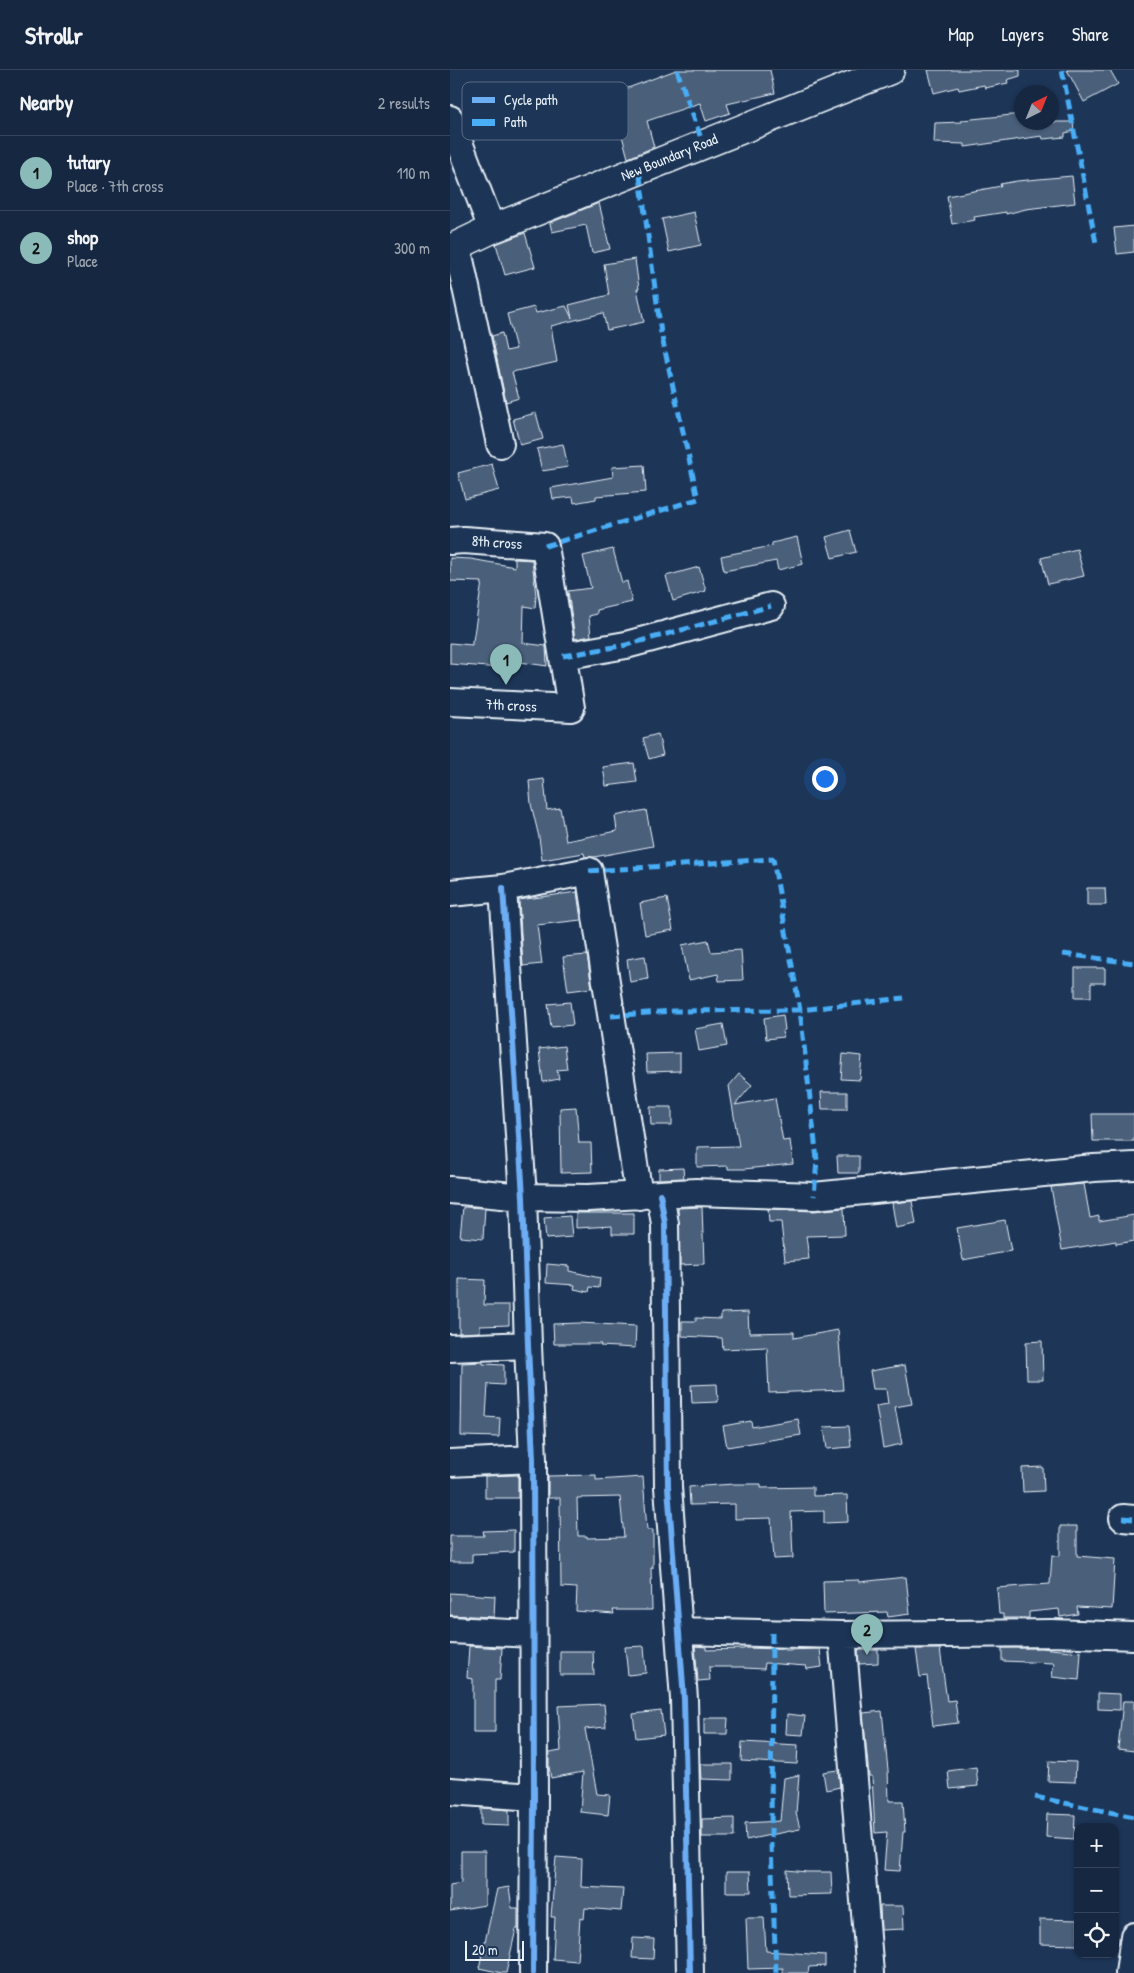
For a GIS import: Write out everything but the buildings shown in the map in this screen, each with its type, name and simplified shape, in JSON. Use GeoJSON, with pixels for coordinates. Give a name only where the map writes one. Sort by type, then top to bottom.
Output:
{"type":"FeatureCollection","features":[{"type":"Feature","properties":{"kind":"main road","name":"New Boundary Road"},"geometry":{"type":"LineString","coordinates":[[454,247],[492,229],[890,70]]}},
{"type":"Feature","properties":{"kind":"street"},"geometry":{"type":"LineString","coordinates":[[450,119],[492,229]]}},
{"type":"Feature","properties":{"kind":"street"},"geometry":{"type":"LineString","coordinates":[[454,247],[500,444]]}},
{"type":"Feature","properties":{"kind":"street","name":"8th cross"},"geometry":{"type":"LineString","coordinates":[[450,541],[464,540],[545,546],[563,656]]}},
{"type":"Feature","properties":{"kind":"street"},"geometry":{"type":"LineString","coordinates":[[563,656],[626,645],[770,606]]}},
{"type":"Feature","properties":{"kind":"street","name":"7th cross"},"geometry":{"type":"LineString","coordinates":[[450,702],[571,708],[563,656]]}},
{"type":"Feature","properties":{"kind":"street"},"geometry":{"type":"LineString","coordinates":[[450,892],[504,888],[589,871],[649,1195],[665,1224],[668,1487],[684,1699],[690,1973]]}},
{"type":"Feature","properties":{"kind":"street"},"geometry":{"type":"LineString","coordinates":[[504,888],[524,1197],[533,1459],[533,1973]]}},
{"type":"Feature","properties":{"kind":"street"},"geometry":{"type":"LineString","coordinates":[[450,1190],[524,1197],[588,1198],[696,1192],[814,1196],[1094,1168],[1134,1166]]}},
{"type":"Feature","properties":{"kind":"street"},"geometry":{"type":"LineString","coordinates":[[450,1348],[528,1345]]}},
{"type":"Feature","properties":{"kind":"street"},"geometry":{"type":"LineString","coordinates":[[450,1463],[533,1459]]}},
{"type":"Feature","properties":{"kind":"street"},"geometry":{"type":"LineString","coordinates":[[450,1630],[533,1634]]}},
{"type":"Feature","properties":{"kind":"street"},"geometry":{"type":"LineString","coordinates":[[679,1631],[842,1635],[1052,1633],[1134,1636]]}},
{"type":"Feature","properties":{"kind":"street"},"geometry":{"type":"LineString","coordinates":[[842,1635],[870,1973]]}},
{"type":"Feature","properties":{"kind":"street"},"geometry":{"type":"LineString","coordinates":[[450,1791],[534,1797]]}},
{"type":"Feature","properties":{"kind":"street"},"geometry":{"type":"LineString","coordinates":[[1129,1973],[1134,1936]]}},
{"type":"Feature","properties":{"kind":"marked path"},"geometry":{"type":"LineString","coordinates":[[677,70],[703,144]]}},
{"type":"Feature","properties":{"kind":"marked path"},"geometry":{"type":"LineString","coordinates":[[1062,70],[1096,243]]}},
{"type":"Feature","properties":{"kind":"marked path"},"geometry":{"type":"LineString","coordinates":[[545,546],[698,499],[661,333],[639,169]]}},
{"type":"Feature","properties":{"kind":"marked path"},"geometry":{"type":"LineString","coordinates":[[563,656],[626,645],[771,606]]}},
{"type":"Feature","properties":{"kind":"marked path"},"geometry":{"type":"LineString","coordinates":[[589,871],[773,859],[800,1010],[904,998]]}},
{"type":"Feature","properties":{"kind":"marked path"},"geometry":{"type":"LineString","coordinates":[[1063,954],[1134,963]]}},
{"type":"Feature","properties":{"kind":"marked path"},"geometry":{"type":"LineString","coordinates":[[611,1016],[672,1011],[800,1010],[817,1160],[814,1196]]}},
{"type":"Feature","properties":{"kind":"marked path"},"geometry":{"type":"LineString","coordinates":[[1123,1518],[1134,1519]]}},
{"type":"Feature","properties":{"kind":"marked path"},"geometry":{"type":"LineString","coordinates":[[772,1633],[771,1845],[776,1973]]}},
{"type":"Feature","properties":{"kind":"marked path"},"geometry":{"type":"LineString","coordinates":[[1035,1797],[1134,1817]]}},
{"type":"Feature","properties":{"kind":"cycle path"},"geometry":{"type":"LineString","coordinates":[[503,888],[523,1197],[533,1459],[533,1973]]}},
{"type":"Feature","properties":{"kind":"cycle path"},"geometry":{"type":"LineString","coordinates":[[660,1194],[665,1224],[668,1487],[684,1699],[690,1973]]}},
{"type":"Feature","properties":{"kind":"place","name":"tutary"},"geometry":{"type":"Point","coordinates":[506,685]}},
{"type":"Feature","properties":{"kind":"place","name":"shop"},"geometry":{"type":"Point","coordinates":[867,1655]}}]}
